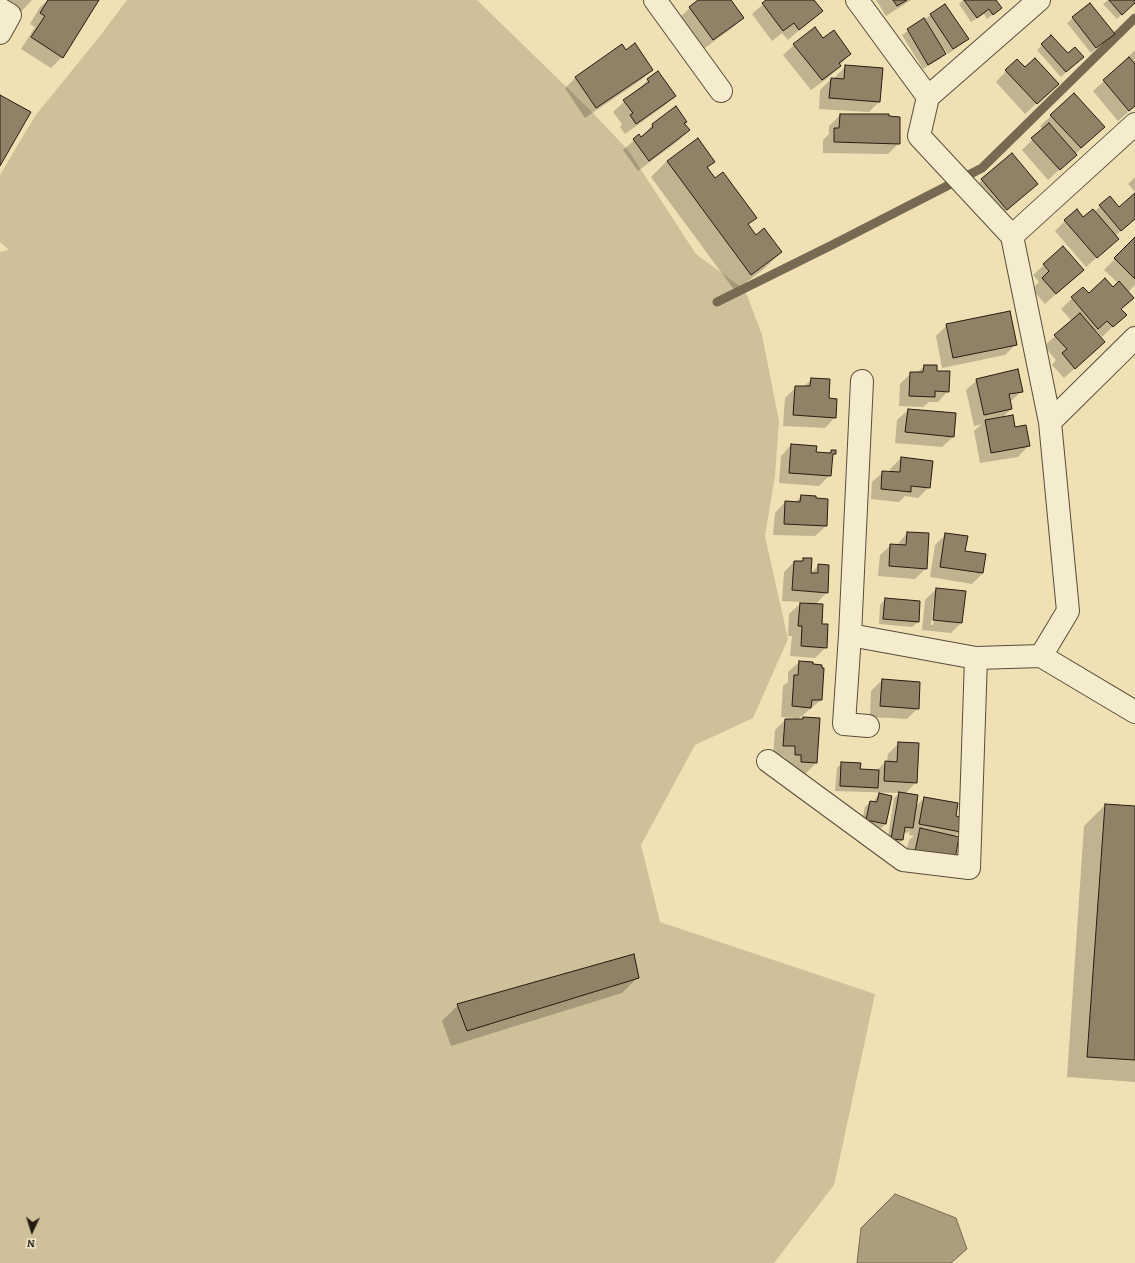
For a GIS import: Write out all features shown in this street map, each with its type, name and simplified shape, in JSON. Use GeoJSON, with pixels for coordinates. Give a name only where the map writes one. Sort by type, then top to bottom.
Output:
{"type":"FeatureCollection","features":[{"type":"Feature","properties":{"kind":"street"},"geometry":{"type":"LineString","coordinates":[[655,0],[721,91]]}},
{"type":"Feature","properties":{"kind":"street"},"geometry":{"type":"LineString","coordinates":[[857,0],[928,97]]}},
{"type":"Feature","properties":{"kind":"street"},"geometry":{"type":"LineString","coordinates":[[1031,3],[928,97],[919,136],[1012,236],[1050,422],[1068,611],[1041,656]]}},
{"type":"Feature","properties":{"kind":"street"},"geometry":{"type":"LineString","coordinates":[[0,8],[10,15],[0,33]]}},
{"type":"Feature","properties":{"kind":"street"},"geometry":{"type":"LineString","coordinates":[[1012,236],[1135,124]]}},
{"type":"Feature","properties":{"kind":"street"},"geometry":{"type":"LineString","coordinates":[[1050,422],[1135,338]]}},
{"type":"Feature","properties":{"kind":"street"},"geometry":{"type":"LineString","coordinates":[[862,381],[850,635],[844,724],[868,726]]}},
{"type":"Feature","properties":{"kind":"street"},"geometry":{"type":"LineString","coordinates":[[850,635],[976,658],[1041,656],[1135,712]]}},
{"type":"Feature","properties":{"kind":"street"},"geometry":{"type":"LineString","coordinates":[[768,761],[903,860],[969,868],[976,658]]}},
{"type":"Feature","properties":{"kind":"shaded area"},"geometry":{"type":"Polygon","coordinates":[[[127,0],[477,0],[590,110],[628,150],[696,254],[745,290],[762,335],[779,421],[775,476],[765,536],[788,639],[753,718],[695,745],[641,845],[660,922],[875,994],[834,1185],[774,1263],[0,1263],[0,252],[9,250],[0,242],[0,175],[35,116],[100,36],[127,0]]]}},
{"type":"Feature","properties":{"kind":"shaded area"},"geometry":{"type":"Polygon","coordinates":[[[895,1194],[956,1218],[967,1249],[951,1263],[857,1263],[861,1228],[895,1194]]]}},
{"type":"Feature","properties":{"kind":"building"},"geometry":{"type":"Polygon","coordinates":[[[48,0],[99,0],[63,58],[31,37],[45,16],[40,13],[48,0]]]}},
{"type":"Feature","properties":{"kind":"building"},"geometry":{"type":"Polygon","coordinates":[[[698,0],[731,0],[744,18],[713,40],[689,7],[698,0]]]}},
{"type":"Feature","properties":{"kind":"building"},"geometry":{"type":"Polygon","coordinates":[[[766,0],[814,0],[823,11],[799,30],[794,23],[783,31],[762,3],[766,0]]]}},
{"type":"Feature","properties":{"kind":"building"},"geometry":{"type":"Polygon","coordinates":[[[893,0],[907,0],[897,6],[893,0]]]}},
{"type":"Feature","properties":{"kind":"building"},"geometry":{"type":"Polygon","coordinates":[[[964,0],[996,0],[1002,8],[993,15],[989,9],[977,18],[964,0]]]}},
{"type":"Feature","properties":{"kind":"building"},"geometry":{"type":"Polygon","coordinates":[[[1109,0],[1135,0],[1135,3],[1122,15],[1109,0]]]}},
{"type":"Feature","properties":{"kind":"building"},"geometry":{"type":"Polygon","coordinates":[[[1090,3],[1115,34],[1096,48],[1072,17],[1090,3]]]}},
{"type":"Feature","properties":{"kind":"building"},"geometry":{"type":"Polygon","coordinates":[[[945,4],[969,39],[953,49],[930,14],[945,4]]]}},
{"type":"Feature","properties":{"kind":"building"},"geometry":{"type":"Polygon","coordinates":[[[924,18],[946,54],[928,65],[907,29],[924,18]]]}},
{"type":"Feature","properties":{"kind":"building"},"geometry":{"type":"Polygon","coordinates":[[[815,27],[823,38],[834,30],[851,54],[839,63],[841,66],[822,80],[793,44],[815,27]]]}},
{"type":"Feature","properties":{"kind":"building"},"geometry":{"type":"Polygon","coordinates":[[[1051,35],[1068,53],[1075,47],[1084,57],[1066,72],[1041,44],[1051,35]]]}},
{"type":"Feature","properties":{"kind":"building"},"geometry":{"type":"Polygon","coordinates":[[[635,43],[653,70],[596,108],[575,77],[622,44],[626,50],[635,43]]]}},
{"type":"Feature","properties":{"kind":"building"},"geometry":{"type":"Polygon","coordinates":[[[1129,57],[1135,64],[1135,106],[1129,111],[1103,80],[1129,57]]]}},
{"type":"Feature","properties":{"kind":"building"},"geometry":{"type":"Polygon","coordinates":[[[1035,58],[1059,84],[1037,104],[1005,70],[1017,59],[1025,67],[1035,58]]]}},
{"type":"Feature","properties":{"kind":"building"},"geometry":{"type":"Polygon","coordinates":[[[845,65],[883,68],[880,102],[829,98],[831,78],[844,79],[845,65]]]}},
{"type":"Feature","properties":{"kind":"building"},"geometry":{"type":"Polygon","coordinates":[[[658,71],[676,96],[636,124],[630,115],[633,113],[623,100],[649,82],[647,79],[658,71]]]}},
{"type":"Feature","properties":{"kind":"building"},"geometry":{"type":"Polygon","coordinates":[[[1074,93],[1105,127],[1081,148],[1050,115],[1074,93]]]}},
{"type":"Feature","properties":{"kind":"building"},"geometry":{"type":"Polygon","coordinates":[[[0,95],[31,112],[0,166],[0,95]]]}},
{"type":"Feature","properties":{"kind":"building"},"geometry":{"type":"Polygon","coordinates":[[[676,106],[687,122],[684,123],[690,130],[649,161],[633,139],[639,134],[641,137],[653,127],[652,124],[676,106]]]}},
{"type":"Feature","properties":{"kind":"building"},"geometry":{"type":"Polygon","coordinates":[[[840,114],[889,114],[889,116],[900,117],[900,144],[834,142],[834,128],[839,128],[840,114]]]}},
{"type":"Feature","properties":{"kind":"building"},"geometry":{"type":"Polygon","coordinates":[[[1049,123],[1077,155],[1060,170],[1031,138],[1049,123]]]}},
{"type":"Feature","properties":{"kind":"building"},"geometry":{"type":"Polygon","coordinates":[[[698,138],[715,162],[707,167],[715,178],[723,172],[757,218],[748,224],[756,235],[764,228],[782,252],[751,275],[667,161],[698,138]]]}},
{"type":"Feature","properties":{"kind":"building"},"geometry":{"type":"Polygon","coordinates":[[[1012,153],[1038,184],[1007,210],[981,179],[1012,153]]]}},
{"type":"Feature","properties":{"kind":"building"},"geometry":{"type":"Polygon","coordinates":[[[1135,193],[1135,219],[1121,231],[1099,205],[1110,196],[1119,207],[1135,193]]]}},
{"type":"Feature","properties":{"kind":"building"},"geometry":{"type":"Polygon","coordinates":[[[1077,209],[1083,217],[1093,209],[1119,239],[1097,258],[1064,220],[1077,209]]]}},
{"type":"Feature","properties":{"kind":"building"},"geometry":{"type":"Polygon","coordinates":[[[1135,237],[1135,279],[1114,258],[1135,237]]]}},
{"type":"Feature","properties":{"kind":"building"},"geometry":{"type":"Polygon","coordinates":[[[1063,246],[1084,270],[1056,294],[1042,278],[1049,271],[1043,264],[1063,246]]]}},
{"type":"Feature","properties":{"kind":"building"},"geometry":{"type":"Polygon","coordinates":[[[1105,278],[1113,287],[1119,281],[1134,298],[1121,309],[1127,315],[1113,327],[1107,321],[1098,329],[1071,297],[1083,287],[1089,293],[1105,278]]]}},
{"type":"Feature","properties":{"kind":"building"},"geometry":{"type":"Polygon","coordinates":[[[1010,311],[1017,345],[953,358],[946,324],[1010,311]]]}},
{"type":"Feature","properties":{"kind":"building"},"geometry":{"type":"Polygon","coordinates":[[[1080,313],[1105,342],[1075,369],[1062,353],[1067,349],[1054,335],[1080,313]]]}},
{"type":"Feature","properties":{"kind":"building"},"geometry":{"type":"Polygon","coordinates":[[[924,365],[937,365],[937,371],[950,371],[949,392],[935,391],[935,397],[909,396],[910,372],[923,372],[924,365]]]}},
{"type":"Feature","properties":{"kind":"building"},"geometry":{"type":"Polygon","coordinates":[[[1018,369],[1023,392],[1009,394],[1012,409],[984,415],[976,379],[1018,369]]]}},
{"type":"Feature","properties":{"kind":"building"},"geometry":{"type":"Polygon","coordinates":[[[811,378],[830,379],[829,398],[837,399],[836,418],[793,415],[795,386],[810,386],[811,378]]]}},
{"type":"Feature","properties":{"kind":"building"},"geometry":{"type":"Polygon","coordinates":[[[908,409],[956,413],[954,437],[905,432],[908,409]]]}},
{"type":"Feature","properties":{"kind":"building"},"geometry":{"type":"Polygon","coordinates":[[[1013,415],[1015,427],[1026,425],[1030,446],[991,453],[985,420],[1013,415]]]}},
{"type":"Feature","properties":{"kind":"building"},"geometry":{"type":"Polygon","coordinates":[[[791,444],[817,446],[816,452],[831,453],[831,450],[836,450],[836,454],[833,454],[831,476],[789,473],[791,444]]]}},
{"type":"Feature","properties":{"kind":"building"},"geometry":{"type":"Polygon","coordinates":[[[901,457],[933,461],[930,488],[911,486],[911,492],[881,489],[882,471],[900,472],[901,457]]]}},
{"type":"Feature","properties":{"kind":"building"},"geometry":{"type":"Polygon","coordinates":[[[801,495],[816,496],[816,498],[828,499],[827,526],[784,524],[785,501],[800,502],[801,495]]]}},
{"type":"Feature","properties":{"kind":"building"},"geometry":{"type":"Polygon","coordinates":[[[907,532],[929,533],[927,569],[889,566],[890,544],[906,545],[907,532]]]}},
{"type":"Feature","properties":{"kind":"building"},"geometry":{"type":"Polygon","coordinates":[[[945,533],[968,536],[965,551],[986,554],[983,573],[940,567],[945,533]]]}},
{"type":"Feature","properties":{"kind":"building"},"geometry":{"type":"Polygon","coordinates":[[[803,558],[812,558],[811,573],[818,573],[818,564],[829,565],[828,593],[792,590],[794,561],[803,561],[803,558]]]}},
{"type":"Feature","properties":{"kind":"building"},"geometry":{"type":"Polygon","coordinates":[[[936,588],[966,591],[962,623],[933,620],[936,588]]]}},
{"type":"Feature","properties":{"kind":"building"},"geometry":{"type":"Polygon","coordinates":[[[885,598],[920,601],[919,622],[883,619],[885,598]]]}},
{"type":"Feature","properties":{"kind":"building"},"geometry":{"type":"Polygon","coordinates":[[[800,603],[823,604],[822,624],[828,624],[827,648],[801,646],[802,626],[798,626],[800,603]]]}},
{"type":"Feature","properties":{"kind":"building"},"geometry":{"type":"Polygon","coordinates":[[[799,661],[813,662],[813,664],[822,665],[822,668],[824,668],[822,700],[812,700],[811,708],[792,706],[794,675],[798,675],[799,661]]]}},
{"type":"Feature","properties":{"kind":"building"},"geometry":{"type":"Polygon","coordinates":[[[882,679],[920,682],[919,709],[880,706],[882,679]]]}},
{"type":"Feature","properties":{"kind":"building"},"geometry":{"type":"Polygon","coordinates":[[[803,717],[820,718],[817,763],[801,762],[801,755],[795,755],[795,746],[783,746],[785,719],[803,719],[803,717]]]}},
{"type":"Feature","properties":{"kind":"building"},"geometry":{"type":"Polygon","coordinates":[[[898,742],[919,743],[917,783],[884,781],[885,761],[897,762],[898,742]]]}},
{"type":"Feature","properties":{"kind":"building"},"geometry":{"type":"Polygon","coordinates":[[[841,762],[861,763],[860,769],[879,770],[878,788],[840,786],[841,762]]]}},
{"type":"Feature","properties":{"kind":"building"},"geometry":{"type":"Polygon","coordinates":[[[899,792],[918,795],[913,828],[905,827],[903,840],[891,839],[899,792]]]}},
{"type":"Feature","properties":{"kind":"building"},"geometry":{"type":"Polygon","coordinates":[[[879,793],[892,796],[886,824],[866,820],[870,801],[877,802],[879,793]]]}},
{"type":"Feature","properties":{"kind":"building"},"geometry":{"type":"Polygon","coordinates":[[[924,797],[958,803],[956,816],[964,818],[961,832],[919,824],[924,797]]]}},
{"type":"Feature","properties":{"kind":"building"},"geometry":{"type":"Polygon","coordinates":[[[1105,804],[1135,806],[1135,1060],[1087,1057],[1105,804]]]}},
{"type":"Feature","properties":{"kind":"building"},"geometry":{"type":"Polygon","coordinates":[[[920,828],[959,837],[955,859],[915,851],[920,828]]]}},
{"type":"Feature","properties":{"kind":"building"},"geometry":{"type":"Polygon","coordinates":[[[634,954],[639,978],[467,1031],[457,1004],[634,954]]]}},
{"type":"Feature","properties":{"kind":"waterway"},"geometry":{"type":"LineString","coordinates":[[717,302],[982,168],[1135,18]]}}]}
